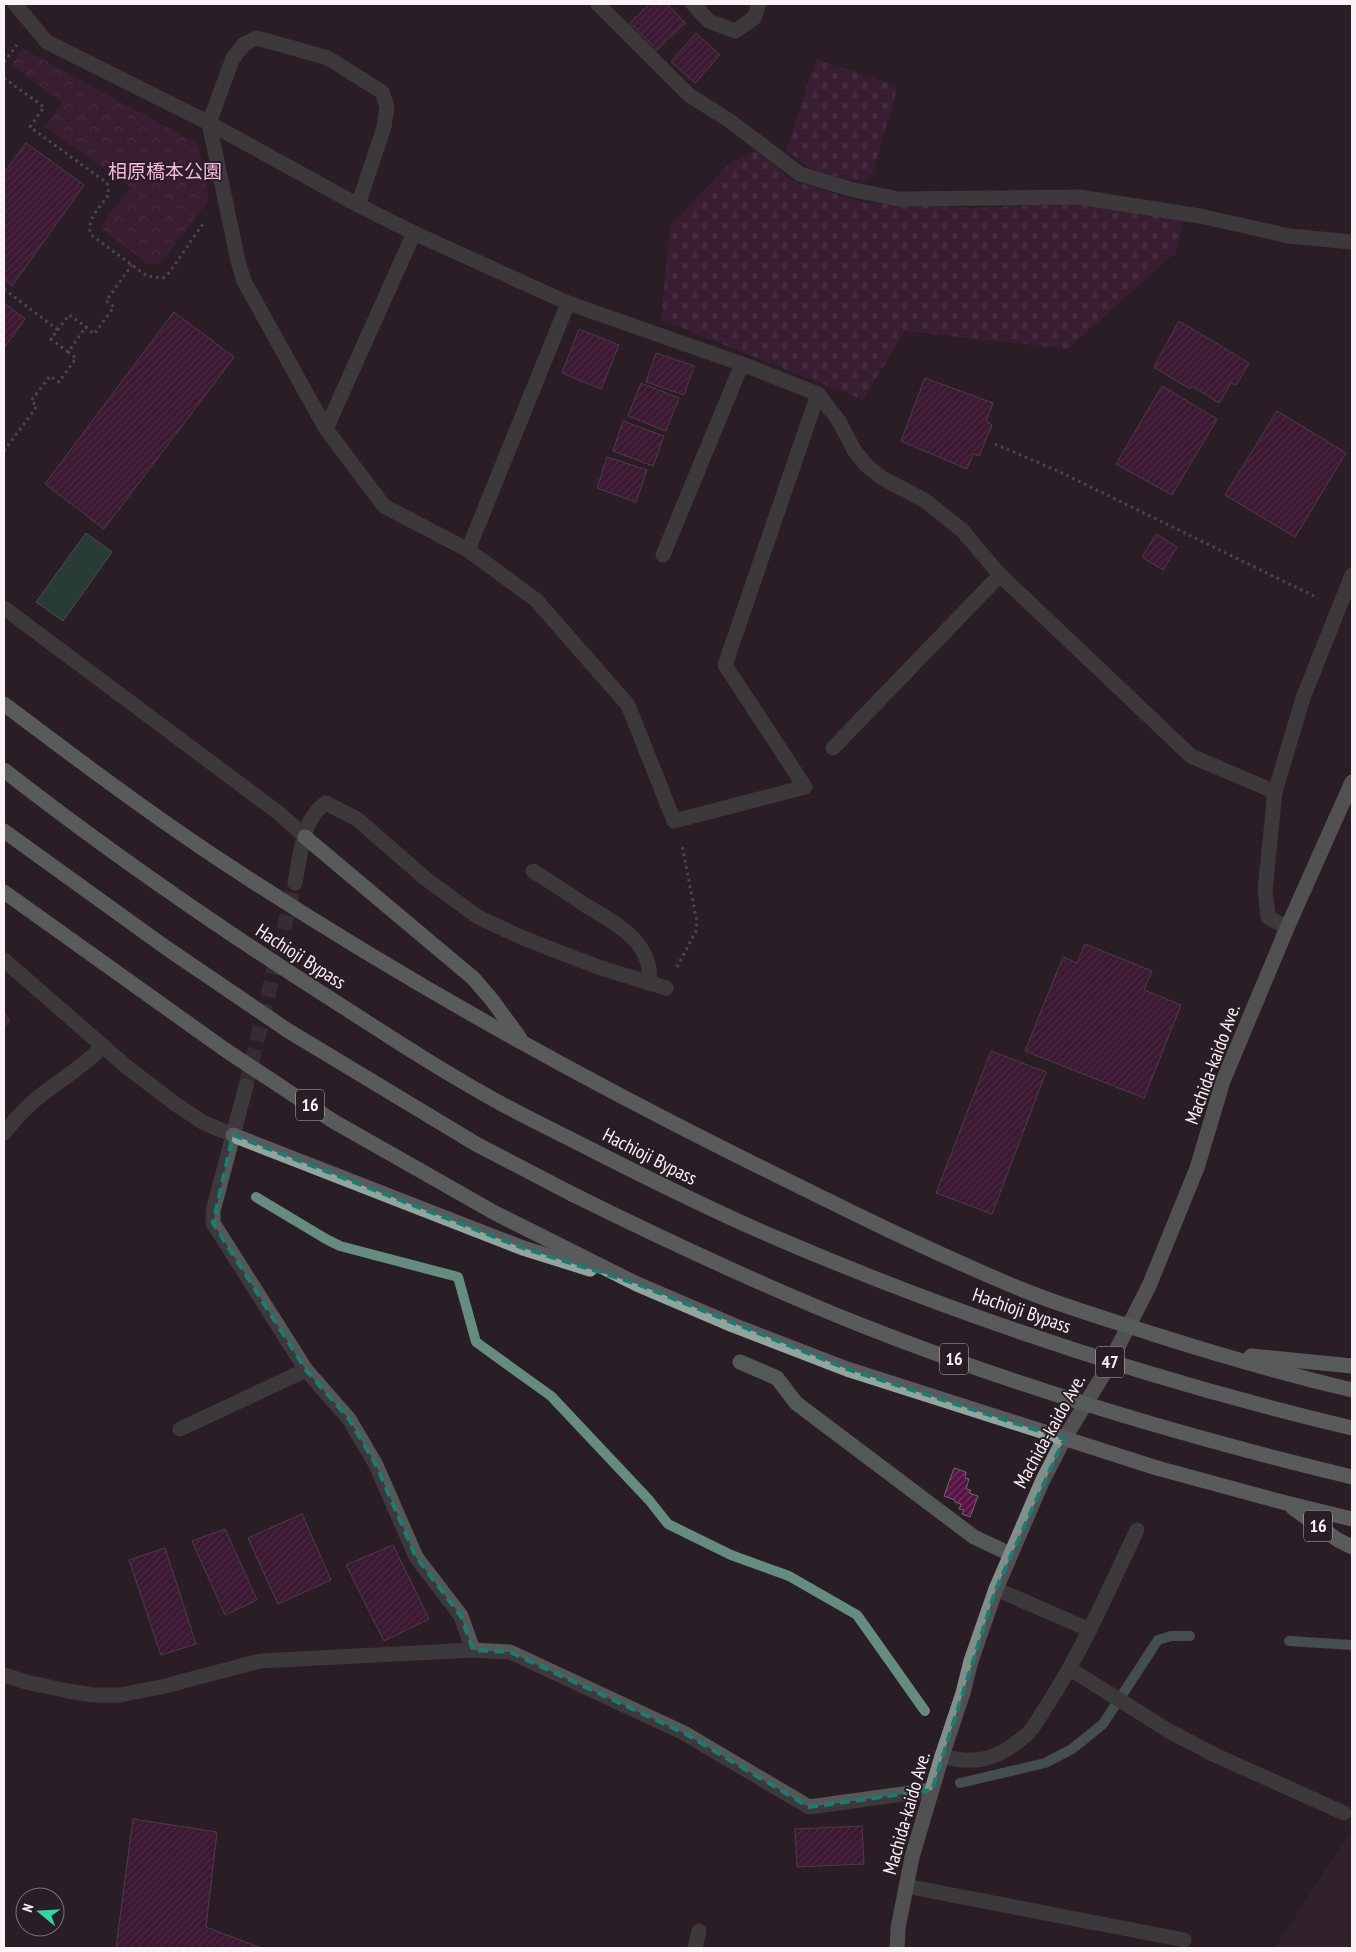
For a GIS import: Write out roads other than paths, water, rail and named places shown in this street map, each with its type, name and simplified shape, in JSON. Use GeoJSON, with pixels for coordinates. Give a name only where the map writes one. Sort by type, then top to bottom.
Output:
{"type":"FeatureCollection","features":[{"type":"Feature","properties":{"kind":"highway"},"geometry":{"type":"LineString","coordinates":[[4,704],[80,761],[220,860],[333,932],[423,986],[620,1096],[865,1219],[1023,1290],[1207,1351],[1352,1390]]}},
{"type":"Feature","properties":{"kind":"highway","name":"Hachioji Bypass"},"geometry":{"type":"LineString","coordinates":[[4,770],[189,906],[304,983],[499,1102],[675,1192],[773,1237],[874,1278],[1002,1326],[1185,1384],[1352,1428]]}},
{"type":"Feature","properties":{"kind":"highway","name":"16"},"geometry":{"type":"LineString","coordinates":[[4,831],[165,947],[287,1030],[476,1144],[657,1236],[754,1280],[862,1325],[987,1371],[1168,1429],[1352,1477]]}},
{"type":"Feature","properties":{"kind":"highway"},"geometry":{"type":"LineString","coordinates":[[305,837],[473,978],[523,1042]]}},
{"type":"Feature","properties":{"kind":"highway","name":"16"},"geometry":{"type":"LineString","coordinates":[[4,892],[224,1049],[334,1121],[496,1213],[637,1284],[733,1326],[847,1369],[1158,1468],[1352,1519]]}},
{"type":"Feature","properties":{"kind":"highway"},"geometry":{"type":"LineString","coordinates":[[233,1135],[524,1248],[637,1284]]}},
{"type":"Feature","properties":{"kind":"highway"},"geometry":{"type":"LineString","coordinates":[[1207,1351],[1352,1366]]}},
{"type":"Feature","properties":{"kind":"highway","name":"16"},"geometry":{"type":"LineString","coordinates":[[1286,1503],[1338,1540],[1352,1547]]}},
{"type":"Feature","properties":{"kind":"main road","name":"Machida-kaido Ave."},"geometry":{"type":"LineString","coordinates":[[897,1948],[912,1858],[942,1756],[996,1589],[1042,1482],[1064,1439],[1105,1372],[1149,1286],[1197,1168],[1223,1081],[1287,928],[1352,782]]}},
{"type":"Feature","properties":{"kind":"street"},"geometry":{"type":"LineString","coordinates":[[15,4],[47,42],[209,123],[358,205],[568,303],[742,364],[818,394],[839,421],[854,450],[866,465],[882,478],[924,500],[962,530],[1000,576],[1191,756],[1274,792]]}},
{"type":"Feature","properties":{"kind":"street"},"geometry":{"type":"LineString","coordinates":[[598,4],[688,95],[730,121],[800,174],[850,189],[899,199],[1079,196],[1200,216],[1289,236],[1352,242]]}},
{"type":"Feature","properties":{"kind":"street"},"geometry":{"type":"LineString","coordinates":[[693,4],[709,21],[735,31],[754,18],[759,4]]}},
{"type":"Feature","properties":{"kind":"street"},"geometry":{"type":"LineString","coordinates":[[358,205],[384,127],[387,107],[382,92],[328,58],[257,38],[244,44],[233,58],[209,123],[238,261],[244,281],[326,429],[384,506],[468,550],[536,600],[628,705],[674,821],[805,787],[725,665],[818,394]]}},
{"type":"Feature","properties":{"kind":"street"},"geometry":{"type":"LineString","coordinates":[[326,429],[414,232]]}},
{"type":"Feature","properties":{"kind":"street"},"geometry":{"type":"LineString","coordinates":[[468,550],[568,303]]}},
{"type":"Feature","properties":{"kind":"street"},"geometry":{"type":"LineString","coordinates":[[662,555],[742,364]]}},
{"type":"Feature","properties":{"kind":"street"},"geometry":{"type":"LineString","coordinates":[[1287,928],[1268,917],[1265,890],[1274,792],[1303,698],[1352,575]]}},
{"type":"Feature","properties":{"kind":"street"},"geometry":{"type":"LineString","coordinates":[[833,748],[1000,576]]}},
{"type":"Feature","properties":{"kind":"street"},"geometry":{"type":"LineString","coordinates":[[4,608],[280,814],[305,837]]}},
{"type":"Feature","properties":{"kind":"street"},"geometry":{"type":"LineString","coordinates":[[295,883],[305,837],[317,809],[326,803],[356,819],[426,880],[478,917],[598,967],[666,988]]}},
{"type":"Feature","properties":{"kind":"street"},"geometry":{"type":"LineString","coordinates":[[533,871],[626,930],[642,950],[650,970],[649,983]]}},
{"type":"Feature","properties":{"kind":"street"},"geometry":{"type":"LineString","coordinates":[[4,960],[103,1046],[174,1103],[204,1123],[233,1135]]}},
{"type":"Feature","properties":{"kind":"street"},"geometry":{"type":"LineString","coordinates":[[4,1132],[32,1103],[88,1062],[103,1046]]}},
{"type":"Feature","properties":{"kind":"street"},"geometry":{"type":"LineString","coordinates":[[246,1086],[213,1212],[213,1223],[306,1370],[349,1419],[376,1465],[416,1557],[461,1616],[473,1650]]}},
{"type":"Feature","properties":{"kind":"street"},"geometry":{"type":"LineString","coordinates":[[740,1362],[777,1378],[796,1403],[974,1537],[1010,1554]]}},
{"type":"Feature","properties":{"kind":"street"},"geometry":{"type":"LineString","coordinates":[[180,1429],[306,1370]]}},
{"type":"Feature","properties":{"kind":"street"},"geometry":{"type":"LineString","coordinates":[[942,1756],[961,1761],[977,1761],[999,1755],[1028,1734],[1070,1669],[1137,1530]]}},
{"type":"Feature","properties":{"kind":"street"},"geometry":{"type":"LineString","coordinates":[[996,1589],[1090,1630]]}},
{"type":"Feature","properties":{"kind":"street"},"geometry":{"type":"LineString","coordinates":[[4,1675],[68,1691],[93,1695],[120,1695],[165,1686],[260,1661],[473,1650],[510,1652],[684,1733],[808,1807],[932,1790]]}},
{"type":"Feature","properties":{"kind":"street"},"geometry":{"type":"LineString","coordinates":[[1070,1669],[1169,1730],[1214,1754],[1344,1813]]}},
{"type":"Feature","properties":{"kind":"street"},"geometry":{"type":"LineString","coordinates":[[906,1886],[1184,1940]]}},
{"type":"Feature","properties":{"kind":"street"},"geometry":{"type":"LineString","coordinates":[[695,1948],[699,1931]]}},
{"type":"Feature","properties":{"kind":"waterway"},"geometry":{"type":"LineString","coordinates":[[256,1197],[340,1246],[458,1277],[476,1342],[551,1396],[649,1500],[668,1524],[731,1555],[789,1576],[857,1615],[925,1711]]}},
{"type":"Feature","properties":{"kind":"waterway"},"geometry":{"type":"LineString","coordinates":[[960,1783],[1045,1763],[1072,1749],[1103,1724],[1158,1640],[1171,1636],[1190,1636]]}},
{"type":"Feature","properties":{"kind":"waterway"},"geometry":{"type":"LineString","coordinates":[[1289,1641],[1352,1645]]}},
{"type":"Feature","properties":{"kind":"tunnel"},"geometry":{"type":"LineString","coordinates":[[246,1086],[295,883]]}},
{"type":"Feature","properties":{"kind":"park label","name":"相原橋本公園"},"geometry":{"type":"Point","coordinates":[165,171]}}]}
